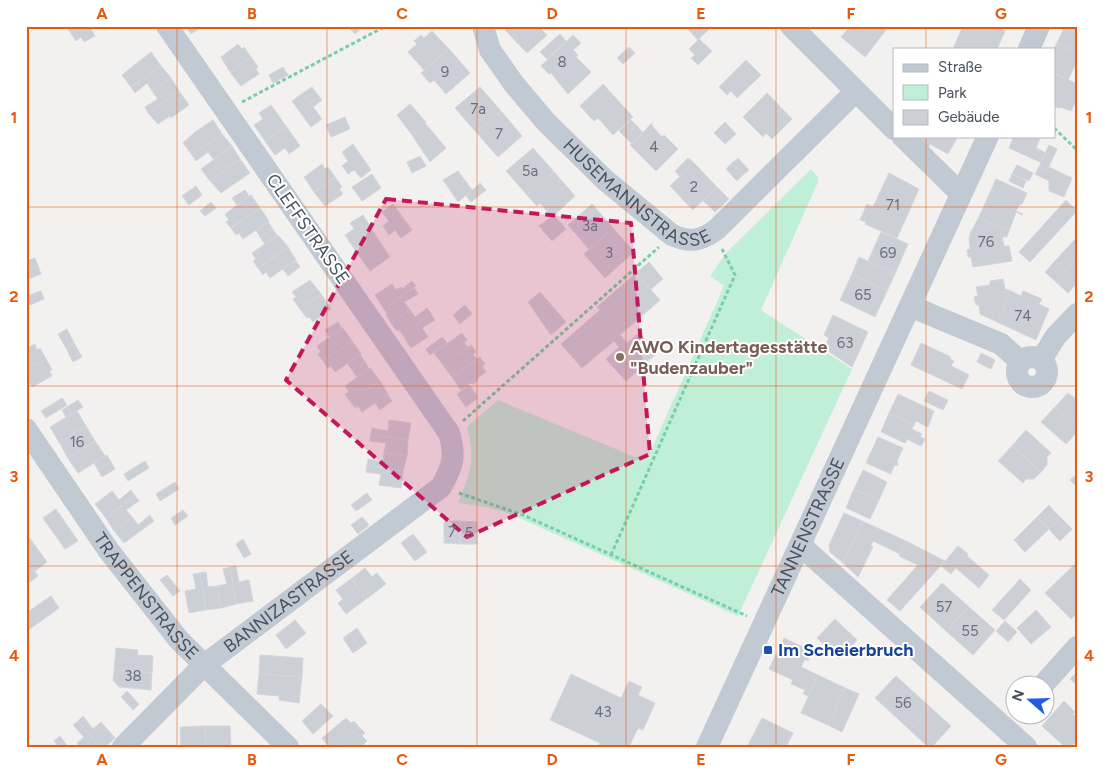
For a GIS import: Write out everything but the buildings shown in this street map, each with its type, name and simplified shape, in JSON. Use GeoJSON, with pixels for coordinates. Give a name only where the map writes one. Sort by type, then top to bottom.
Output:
{"type":"FeatureCollection","features":[{"type":"Feature","properties":{"kind":"street","name":"CLEFFSTRASSE"},"geometry":{"type":"LineString","coordinates":[[167,26],[449,433]]}},
{"type":"Feature","properties":{"kind":"street","name":"HUSEMANNSTRASSE"},"geometry":{"type":"LineString","coordinates":[[483,26],[490,50],[514,84],[546,122],[605,180],[672,236],[681,239],[699,240],[716,229],[856,92]]}},
{"type":"Feature","properties":{"kind":"street"},"geometry":{"type":"LineString","coordinates":[[791,26],[893,128]]}},
{"type":"Feature","properties":{"kind":"street"},"geometry":{"type":"LineString","coordinates":[[1029,48],[1039,26]]}},
{"type":"Feature","properties":{"kind":"street"},"geometry":{"type":"LineString","coordinates":[[904,138],[961,194]]}},
{"type":"Feature","properties":{"kind":"street","name":"TANNENSTRASSE"},"geometry":{"type":"LineString","coordinates":[[707,747],[987,138]]}},
{"type":"Feature","properties":{"kind":"street"},"geometry":{"type":"LineString","coordinates":[[910,306],[1001,344],[1031,361],[1077,314]]}},
{"type":"Feature","properties":{"kind":"street","name":"TRAPPENSTRASSE"},"geometry":{"type":"LineString","coordinates":[[26,429],[109,551],[179,640],[288,747]]}},
{"type":"Feature","properties":{"kind":"street","name":"BANNIZASTRASSE"},"geometry":{"type":"LineString","coordinates":[[123,747],[204,666],[441,487],[453,462],[453,447],[449,433]]}},
{"type":"Feature","properties":{"kind":"street"},"geometry":{"type":"LineString","coordinates":[[800,545],[1006,719]]}},
{"type":"Feature","properties":{"kind":"street"},"geometry":{"type":"LineString","coordinates":[[1051,676],[1077,647]]}},
{"type":"Feature","properties":{"kind":"street"},"geometry":{"type":"LineString","coordinates":[[1013,726],[1026,747]]}},
{"type":"Feature","properties":{"kind":"path"},"geometry":{"type":"LineString","coordinates":[[226,110],[386,26]]}},
{"type":"Feature","properties":{"kind":"path"},"geometry":{"type":"LineString","coordinates":[[1056,130],[1077,150]]}},
{"type":"Feature","properties":{"kind":"path"},"geometry":{"type":"LineString","coordinates":[[611,555],[736,275],[722,249],[716,229]]}},
{"type":"Feature","properties":{"kind":"path"},"geometry":{"type":"LineString","coordinates":[[449,433],[672,236]]}},
{"type":"Feature","properties":{"kind":"path"},"geometry":{"type":"LineString","coordinates":[[441,487],[523,515],[764,623]]}},
{"type":"Feature","properties":{"kind":"highlighted area"},"geometry":{"type":"Polygon","coordinates":[[[386,199],[631,223],[650,454],[467,537],[286,380],[386,199]]]}},
{"type":"Feature","properties":{"kind":"green space"},"geometry":{"type":"Polygon","coordinates":[[[811,169],[818,177],[818,182],[761,310],[852,369],[738,616],[508,513],[486,507],[458,503],[466,483],[471,458],[467,427],[498,400],[635,457],[649,455],[724,286],[710,276],[727,252],[811,169]]]}},
{"type":"Feature","properties":{"kind":"place","name":"AWO Kindertagesstätte \"Budenzauber\""},"geometry":{"type":"Point","coordinates":[620,357]}},
{"type":"Feature","properties":{"kind":"place","name":"Im Scheierbruch"},"geometry":{"type":"Point","coordinates":[768,650]}}]}
